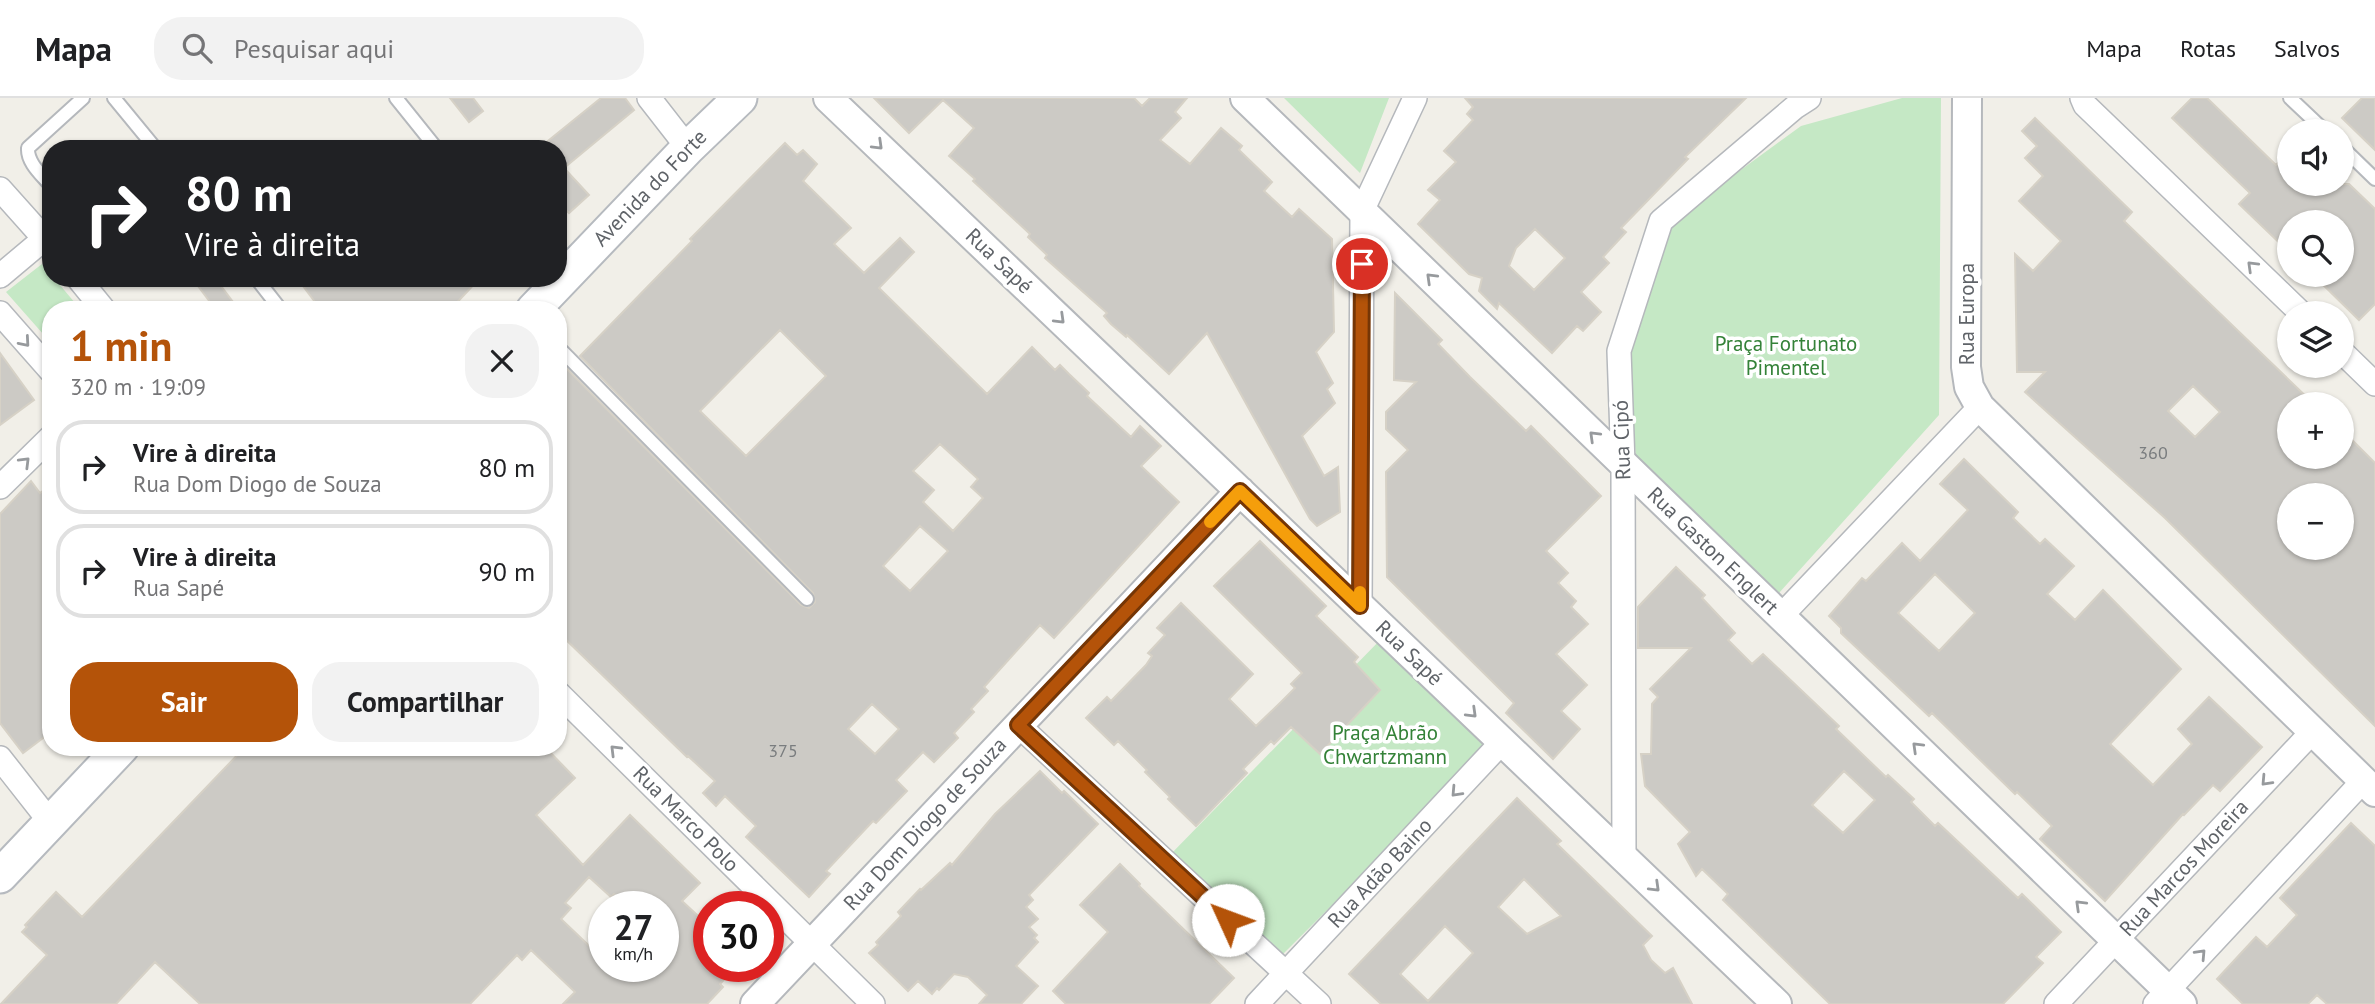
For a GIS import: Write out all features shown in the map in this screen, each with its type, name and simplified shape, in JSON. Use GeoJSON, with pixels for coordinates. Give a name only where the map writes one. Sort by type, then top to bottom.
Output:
{"type":"FeatureCollection","features":[{"type":"Feature","properties":{"kind":"main road","name":"Avenida do Forte"},"geometry":{"type":"LineString","coordinates":[[567,268],[740,98]]}},
{"type":"Feature","properties":{"kind":"main road"},"geometry":{"type":"LineString","coordinates":[[0,876],[114,756]]}},
{"type":"Feature","properties":{"kind":"street"},"geometry":{"type":"LineString","coordinates":[[649,98],[688,148]]}},
{"type":"Feature","properties":{"kind":"street","name":"Rua Sapé"},"geometry":{"type":"LineString","coordinates":[[828,98],[1777,1004]]}},
{"type":"Feature","properties":{"kind":"street","name":"Rua Gaston Englert"},"geometry":{"type":"LineString","coordinates":[[1245,98],[2116,940],[2168,999]]}},
{"type":"Feature","properties":{"kind":"street"},"geometry":{"type":"LineString","coordinates":[[1360,606],[1362,211],[1415,98]]}},
{"type":"Feature","properties":{"kind":"street","name":"Rua Cipó"},"geometry":{"type":"LineString","coordinates":[[1624,859],[1623,464],[1619,351],[1661,222],[1795,107],[1810,98]]}},
{"type":"Feature","properties":{"kind":"street","name":"Rua Europa"},"geometry":{"type":"LineString","coordinates":[[1967,98],[1966,367],[1969,387],[1980,407]]}},
{"type":"Feature","properties":{"kind":"street"},"geometry":{"type":"LineString","coordinates":[[2082,98],[2085,105],[2289,301]]}},
{"type":"Feature","properties":{"kind":"street"},"geometry":{"type":"LineString","coordinates":[[0,189],[42,236]]}},
{"type":"Feature","properties":{"kind":"street"},"geometry":{"type":"LineString","coordinates":[[0,276],[42,247]]}},
{"type":"Feature","properties":{"kind":"street"},"geometry":{"type":"LineString","coordinates":[[0,313],[42,361]]}},
{"type":"Feature","properties":{"kind":"street"},"geometry":{"type":"LineString","coordinates":[[2354,364],[2375,384]]}},
{"type":"Feature","properties":{"kind":"street"},"geometry":{"type":"LineString","coordinates":[[1781,616],[1980,407],[2369,786],[2168,999]]}},
{"type":"Feature","properties":{"kind":"street"},"geometry":{"type":"LineString","coordinates":[[0,487],[42,446]]}},
{"type":"Feature","properties":{"kind":"street","name":"Rua Dom Diogo de Souza"},"geometry":{"type":"LineString","coordinates":[[755,1004],[1240,491]]}},
{"type":"Feature","properties":{"kind":"street","name":"Rua Marco Polo"},"geometry":{"type":"LineString","coordinates":[[567,702],[873,1004]]}},
{"type":"Feature","properties":{"kind":"street"},"geometry":{"type":"LineString","coordinates":[[1018,725],[1319,1004]]}},
{"type":"Feature","properties":{"kind":"street","name":"Rua Marcos Moreira"},"geometry":{"type":"LineString","coordinates":[[2056,1004],[2313,731]]}},
{"type":"Feature","properties":{"kind":"street","name":"Rua Adão Baino"},"geometry":{"type":"LineString","coordinates":[[1257,1004],[1502,742]]}},
{"type":"Feature","properties":{"kind":"street"},"geometry":{"type":"LineString","coordinates":[[0,758],[51,823]]}},
{"type":"Feature","properties":{"kind":"lane"},"geometry":{"type":"LineString","coordinates":[[42,174],[28,156],[28,148],[83,98]]}},
{"type":"Feature","properties":{"kind":"lane"},"geometry":{"type":"LineString","coordinates":[[114,98],[149,140]]}},
{"type":"Feature","properties":{"kind":"lane"},"geometry":{"type":"LineString","coordinates":[[396,98],[430,140]]}},
{"type":"Feature","properties":{"kind":"lane"},"geometry":{"type":"LineString","coordinates":[[2290,98],[2312,119]]}},
{"type":"Feature","properties":{"kind":"lane"},"geometry":{"type":"LineString","coordinates":[[2354,159],[2375,179]]}},
{"type":"Feature","properties":{"kind":"lane"},"geometry":{"type":"LineString","coordinates":[[263,287],[274,301]]}},
{"type":"Feature","properties":{"kind":"lane"},"geometry":{"type":"LineString","coordinates":[[567,356],[807,599]]}},
{"type":"Feature","properties":{"kind":"green space"},"geometry":{"type":"Polygon","coordinates":[[[1284,98],[1389,98],[1360,173],[1284,98]]]}},
{"type":"Feature","properties":{"kind":"green space","name":"Praça Fortunato Pimentel"},"geometry":{"type":"Polygon","coordinates":[[[1902,98],[1941,98],[1939,415],[1779,593],[1636,456],[1626,355],[1667,224],[1801,126],[1902,98]]]}},
{"type":"Feature","properties":{"kind":"green space"},"geometry":{"type":"Polygon","coordinates":[[[42,264],[42,287],[62,287],[73,301],[42,301],[42,333],[6,292],[42,264]]]}},
{"type":"Feature","properties":{"kind":"green space","name":"Praça Abrão Chwartzmann"},"geometry":{"type":"Polygon","coordinates":[[[1384,636],[1495,743],[1279,958],[1168,857],[1384,636]]]}},
{"type":"Feature","properties":{"kind":"building"},"geometry":{"type":"Polygon","coordinates":[[[450,98],[473,98],[483,111],[469,122],[450,98]]]}},
{"type":"Feature","properties":{"kind":"building"},"geometry":{"type":"Polygon","coordinates":[[[601,98],[625,98],[634,110],[567,166],[567,140],[549,140],[601,98]]]}},
{"type":"Feature","properties":{"kind":"building"},"geometry":{"type":"Polygon","coordinates":[[[874,98],[1134,98],[1142,106],[1150,98],[1187,98],[1175,112],[1181,118],[1160,140],[1190,164],[1221,128],[1242,146],[1239,150],[1272,182],[1264,191],[1292,217],[1299,209],[1332,239],[1334,332],[1316,352],[1333,383],[1327,389],[1335,403],[1302,436],[1324,476],[1338,467],[1340,512],[1317,526],[1310,519],[1207,333],[1169,374],[1127,335],[1126,337],[1111,324],[1104,316],[1107,313],[1045,258],[1047,255],[1028,237],[1030,234],[949,156],[974,128],[943,100],[909,133],[874,98]]]}},
{"type":"Feature","properties":{"kind":"building"},"geometry":{"type":"Polygon","coordinates":[[[1465,98],[1746,98],[1685,157],[1688,159],[1621,228],[1626,232],[1603,257],[1609,263],[1581,292],[1601,312],[1583,331],[1577,326],[1552,353],[1499,303],[1497,309],[1479,291],[1482,278],[1469,274],[1418,224],[1440,200],[1428,190],[1456,162],[1444,151],[1473,120],[1467,114],[1473,107],[1465,98]],[[1535,229],[1516,248],[1509,266],[1534,290],[1565,258],[1535,229]]]}},
{"type":"Feature","properties":{"kind":"building"},"geometry":{"type":"Polygon","coordinates":[[[2192,98],[2207,98],[2277,164],[2277,196],[2354,196],[2354,189],[2375,209],[2375,304],[2359,320],[2354,315],[2354,301],[2340,301],[2325,287],[2354,287],[2354,210],[2277,210],[2277,240],[2239,204],[2250,193],[2172,118],[2192,98]]]}},
{"type":"Feature","properties":{"kind":"building"},"geometry":{"type":"Polygon","coordinates":[[[2362,98],[2375,98],[2375,150],[2354,130],[2354,119],[2342,118],[2362,98]]]}},
{"type":"Feature","properties":{"kind":"building"},"geometry":{"type":"Polygon","coordinates":[[[2035,118],[2132,212],[2124,221],[2277,368],[2277,378],[2287,378],[2302,392],[2277,392],[2277,469],[2354,469],[2354,442],[2375,463],[2375,726],[2165,518],[2025,392],[2045,372],[2017,372],[2015,254],[2033,271],[2061,241],[2019,201],[2043,176],[2025,158],[2037,146],[2022,131],[2035,118]],[[2193,386],[2168,411],[2195,437],[2220,412],[2193,386]]]}},
{"type":"Feature","properties":{"kind":"building"},"geometry":{"type":"Polygon","coordinates":[[[785,143],[797,155],[803,150],[817,164],[803,181],[851,228],[834,244],[864,273],[900,238],[914,252],[879,288],[987,394],[1032,347],[1055,370],[1060,365],[1089,393],[1087,396],[1131,437],[1140,426],[1161,446],[1141,466],[1179,502],[1054,638],[1040,625],[984,687],[988,691],[971,709],[974,712],[954,733],[958,738],[934,762],[923,752],[896,780],[907,791],[876,823],[873,821],[826,871],[830,874],[809,897],[746,837],[756,826],[725,796],[716,806],[703,793],[715,781],[567,641],[567,369],[801,605],[809,608],[815,602],[813,593],[580,356],[692,241],[690,239],[785,143]],[[780,330],[700,411],[746,456],[826,376],[780,330]],[[940,444],[913,471],[934,490],[923,502],[953,531],[983,498],[971,487],[978,479],[940,444]],[[920,526],[883,566],[910,591],[948,551],[920,526]],[[872,704],[848,729],[875,754],[899,729],[872,704]]]}},
{"type":"Feature","properties":{"kind":"building"},"geometry":{"type":"Polygon","coordinates":[[[567,171],[589,195],[569,213],[567,211],[567,171]]]}},
{"type":"Feature","properties":{"kind":"building"},"geometry":{"type":"Polygon","coordinates":[[[199,287],[222,287],[232,301],[209,301],[199,287]]]}},
{"type":"Feature","properties":{"kind":"building"},"geometry":{"type":"Polygon","coordinates":[[[304,287],[472,287],[458,301],[314,301],[304,287]]]}},
{"type":"Feature","properties":{"kind":"building"},"geometry":{"type":"Polygon","coordinates":[[[1395,293],[1442,340],[1438,344],[1470,377],[1526,431],[1531,426],[1601,496],[1546,551],[1568,573],[1558,583],[1576,601],[1571,607],[1588,624],[1556,654],[1587,685],[1561,711],[1580,729],[1553,759],[1506,713],[1514,703],[1387,577],[1386,472],[1408,450],[1386,429],[1386,412],[1416,382],[1394,380],[1395,293]]]}},
{"type":"Feature","properties":{"kind":"building"},"geometry":{"type":"Polygon","coordinates":[[[0,353],[34,400],[0,425],[0,353]]]}},
{"type":"Feature","properties":{"kind":"building"},"geometry":{"type":"Polygon","coordinates":[[[1964,459],[2018,512],[2013,518],[2040,544],[2045,539],[2074,566],[2047,594],[2075,620],[2103,590],[2181,669],[2110,744],[2153,785],[2192,744],[2178,729],[2209,697],[2262,747],[2220,791],[2213,785],[2183,814],[2105,901],[2040,839],[2052,826],[1932,713],[1929,716],[1841,633],[1841,628],[1829,616],[1862,578],[1866,581],[1902,543],[1920,561],[1968,510],[1940,484],[1964,459]],[[1935,574],[1898,613],[1939,651],[1975,613],[1935,574]]]}},
{"type":"Feature","properties":{"kind":"building"},"geometry":{"type":"Polygon","coordinates":[[[31,481],[40,493],[42,492],[42,739],[23,753],[0,723],[0,514],[31,481]]]}},
{"type":"Feature","properties":{"kind":"building"},"geometry":{"type":"Polygon","coordinates":[[[1260,541],[1326,606],[1316,616],[1358,657],[1354,662],[1380,690],[1320,754],[1291,727],[1274,744],[1271,741],[1243,769],[1247,773],[1196,826],[1168,799],[1170,797],[1145,772],[1147,770],[1118,741],[1114,745],[1086,718],[1107,697],[1111,701],[1146,665],[1152,656],[1148,653],[1165,635],[1157,628],[1181,603],[1253,674],[1229,699],[1256,726],[1295,688],[1291,684],[1302,673],[1214,586],[1260,541]]]}},
{"type":"Feature","properties":{"kind":"building"},"geometry":{"type":"Polygon","coordinates":[[[1676,567],[1705,595],[1702,598],[1735,633],[1728,640],[1752,664],[1763,654],[1839,726],[1836,729],[1886,777],[1888,775],[1914,799],[1911,802],[1935,826],[1938,823],[2018,898],[2022,894],[2061,932],[2036,957],[2043,963],[2003,1004],[1830,1004],[1723,900],[1728,894],[1702,869],[1696,876],[1678,844],[1690,832],[1645,786],[1641,754],[1651,754],[1652,704],[1658,697],[1650,689],[1691,648],[1638,648],[1638,607],[1676,567]],[[1844,771],[1812,805],[1843,833],[1875,800],[1844,771]]]}},
{"type":"Feature","properties":{"kind":"building"},"geometry":{"type":"Polygon","coordinates":[[[236,756],[554,756],[575,778],[536,815],[583,865],[630,815],[700,883],[682,901],[693,911],[693,982],[722,982],[720,984],[723,987],[707,1004],[563,1004],[575,992],[531,950],[522,960],[517,955],[470,1004],[200,1004],[155,962],[116,1004],[1,1004],[47,955],[22,932],[27,927],[25,925],[56,892],[82,917],[236,756]]]}},
{"type":"Feature","properties":{"kind":"building"},"geometry":{"type":"Polygon","coordinates":[[[1040,771],[1098,824],[1029,895],[1033,900],[1026,907],[1038,919],[1029,927],[1037,935],[1034,938],[1038,942],[1016,966],[1038,986],[1021,1004],[979,1004],[987,995],[968,977],[954,974],[932,994],[918,981],[908,991],[869,953],[901,916],[898,912],[920,889],[950,863],[952,865],[995,814],[1040,771]]]}},
{"type":"Feature","properties":{"kind":"building"},"geometry":{"type":"Polygon","coordinates":[[[1517,798],[1561,841],[1557,844],[1652,936],[1643,945],[1651,960],[1665,973],[1673,968],[1692,1004],[1381,1004],[1349,974],[1517,798]],[[1524,879],[1498,907],[1527,934],[1561,916],[1524,879]],[[1445,926],[1400,974],[1428,1001],[1473,953],[1445,926]]]}},
{"type":"Feature","properties":{"kind":"building"},"geometry":{"type":"Polygon","coordinates":[[[2351,823],[2375,846],[2375,1004],[2327,1004],[2317,995],[2308,1004],[2243,1004],[2217,979],[2256,937],[2267,947],[2297,915],[2280,898],[2351,823]]]}},
{"type":"Feature","properties":{"kind":"building"},"geometry":{"type":"Polygon","coordinates":[[[1120,864],[1139,886],[1234,978],[1209,1004],[1066,1004],[1053,991],[1108,932],[1080,905],[1120,864]]]}},
{"type":"Feature","properties":{"kind":"slow traffic"},"geometry":{"type":"LineString","coordinates":[[1210,522],[1240,491],[1360,606],[1360,592]]}},
{"type":"Feature","properties":{"kind":"route"},"geometry":{"type":"LineString","coordinates":[[1228,920],[1018,725],[1240,491],[1360,606],[1362,264]]}}]}
